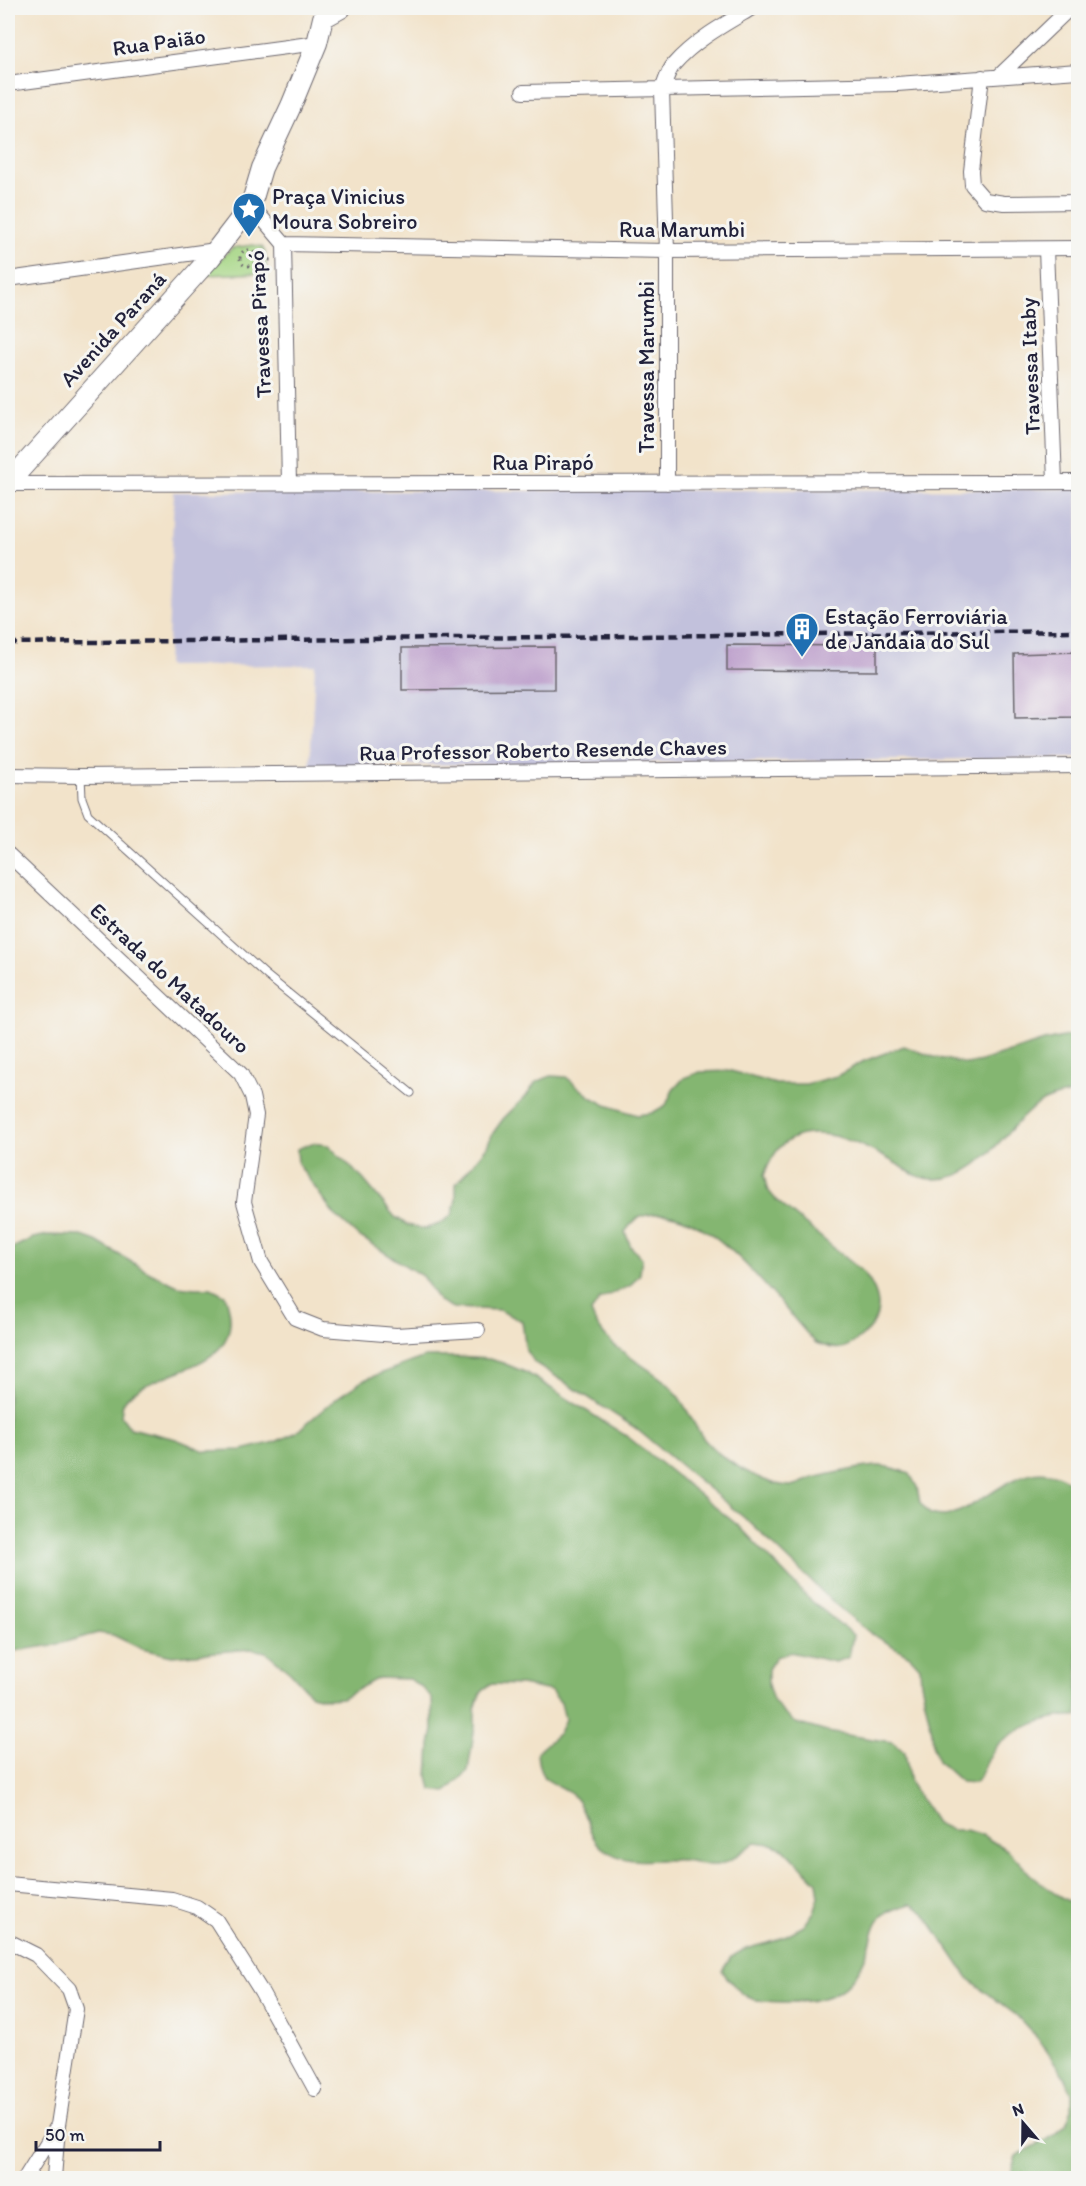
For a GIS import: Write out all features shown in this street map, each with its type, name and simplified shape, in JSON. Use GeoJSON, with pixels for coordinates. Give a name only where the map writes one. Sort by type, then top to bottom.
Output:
{"type":"FeatureCollection","features":[{"type":"Feature","properties":{"kind":"street"},"geometry":{"type":"LineString","coordinates":[[251,205],[262,168],[317,43],[324,13],[341,8]]}},
{"type":"Feature","properties":{"kind":"street"},"geometry":{"type":"LineString","coordinates":[[662,90],[672,66],[687,52],[752,8]]}},
{"type":"Feature","properties":{"kind":"street"},"geometry":{"type":"LineString","coordinates":[[999,76],[1070,8]]}},
{"type":"Feature","properties":{"kind":"street","name":"Rua Paião"},"geometry":{"type":"LineString","coordinates":[[8,84],[317,43]]}},
{"type":"Feature","properties":{"kind":"street"},"geometry":{"type":"LineString","coordinates":[[523,92],[897,84],[1078,71]]}},
{"type":"Feature","properties":{"kind":"street"},"geometry":{"type":"LineString","coordinates":[[982,77],[970,171],[972,185],[985,200],[1004,203],[1078,201]]}},
{"type":"Feature","properties":{"kind":"street","name":"Travessa Marumbi"},"geometry":{"type":"LineString","coordinates":[[662,90],[667,251],[667,483]]}},
{"type":"Feature","properties":{"kind":"street","name":"Travessa Pirapó"},"geometry":{"type":"LineString","coordinates":[[251,205],[285,244],[289,483]]}},
{"type":"Feature","properties":{"kind":"street","name":"Avenida Paraná"},"geometry":{"type":"LineString","coordinates":[[8,483],[216,250],[251,205]]}},
{"type":"Feature","properties":{"kind":"street","name":"Rua Marumbi"},"geometry":{"type":"LineString","coordinates":[[285,244],[667,251],[1078,248]]}},
{"type":"Feature","properties":{"kind":"street","name":"Travessa Itaby"},"geometry":{"type":"LineString","coordinates":[[1046,249],[1055,482]]}},
{"type":"Feature","properties":{"kind":"street"},"geometry":{"type":"LineString","coordinates":[[8,279],[216,250]]}},
{"type":"Feature","properties":{"kind":"street","name":"Rua Pirapó"},"geometry":{"type":"LineString","coordinates":[[8,483],[1078,482]]}},
{"type":"Feature","properties":{"kind":"street","name":"Rua Professor Roberto Resende Chaves"},"geometry":{"type":"LineString","coordinates":[[8,775],[1078,766]]}},
{"type":"Feature","properties":{"kind":"street","name":"Estrada do Matadouro"},"geometry":{"type":"LineString","coordinates":[[8,855],[241,1074],[252,1096],[256,1114],[244,1202],[261,1262],[295,1318],[323,1329],[396,1335],[478,1330]]}},
{"type":"Feature","properties":{"kind":"street"},"geometry":{"type":"LineString","coordinates":[[8,1884],[172,1899],[197,1907],[216,1920],[261,1991],[315,2089]]}},
{"type":"Feature","properties":{"kind":"street"},"geometry":{"type":"LineString","coordinates":[[8,1941],[36,1955],[69,1989],[76,2009],[58,2125],[54,2178]]}},
{"type":"Feature","properties":{"kind":"street"},"geometry":{"type":"LineString","coordinates":[[25,2178],[58,2125]]}},
{"type":"Feature","properties":{"kind":"lane"},"geometry":{"type":"LineString","coordinates":[[81,776],[82,798],[88,813],[266,975],[411,1093]]}},
{"type":"Feature","properties":{"kind":"path"},"geometry":{"type":"LineString","coordinates":[[246,250],[256,256],[254,264],[249,266],[244,265],[241,261],[241,256],[246,250]]}},
{"type":"Feature","properties":{"kind":"shaded area"},"geometry":{"type":"Polygon","coordinates":[[[1078,489],[1078,758],[310,766],[315,665],[167,666],[174,492],[1078,489]]]}},
{"type":"Feature","properties":{"kind":"green space"},"geometry":{"type":"Polygon","coordinates":[[[253,245],[262,247],[265,252],[267,273],[204,275],[232,248],[253,245]]]}},
{"type":"Feature","properties":{"kind":"green space"},"geometry":{"type":"Polygon","coordinates":[[[1078,1034],[1078,1092],[1056,1096],[1036,1106],[991,1152],[966,1171],[952,1177],[922,1178],[864,1147],[835,1136],[806,1134],[792,1139],[777,1150],[764,1175],[767,1189],[777,1201],[863,1272],[874,1289],[878,1306],[874,1322],[860,1338],[849,1345],[835,1348],[816,1343],[765,1285],[724,1244],[703,1228],[681,1218],[659,1214],[639,1218],[625,1232],[631,1247],[642,1258],[640,1274],[630,1286],[600,1299],[591,1312],[604,1335],[614,1345],[669,1385],[683,1403],[701,1435],[717,1452],[767,1481],[793,1486],[816,1477],[848,1470],[872,1466],[887,1467],[910,1474],[917,1487],[920,1503],[930,1514],[944,1516],[958,1512],[1007,1483],[1034,1473],[1048,1473],[1062,1477],[1078,1488],[1078,1716],[1046,1720],[1023,1728],[1003,1740],[990,1756],[975,1783],[961,1782],[938,1761],[933,1747],[920,1667],[910,1656],[870,1633],[835,1604],[748,1521],[634,1427],[535,1363],[526,1351],[522,1321],[499,1310],[453,1308],[439,1301],[422,1276],[357,1235],[334,1214],[298,1164],[297,1149],[312,1143],[328,1145],[363,1179],[395,1217],[408,1225],[424,1229],[440,1224],[452,1215],[456,1200],[456,1184],[486,1148],[503,1119],[527,1095],[536,1082],[551,1076],[566,1077],[591,1097],[606,1105],[637,1115],[652,1113],[666,1105],[673,1090],[684,1078],[700,1072],[731,1071],[776,1084],[806,1084],[837,1076],[864,1061],[904,1046],[934,1057],[967,1064],[1044,1041],[1078,1034]]]}},
{"type":"Feature","properties":{"kind":"green space"},"geometry":{"type":"Polygon","coordinates":[[[48,1235],[82,1236],[96,1241],[150,1273],[178,1286],[211,1288],[225,1295],[230,1317],[228,1334],[221,1347],[209,1357],[142,1387],[130,1395],[123,1403],[121,1416],[130,1428],[176,1439],[205,1451],[242,1450],[275,1442],[295,1433],[338,1397],[364,1380],[411,1362],[425,1357],[489,1359],[527,1373],[628,1437],[740,1527],[808,1598],[853,1635],[849,1657],[835,1662],[790,1652],[776,1657],[768,1669],[768,1685],[773,1700],[783,1713],[796,1723],[827,1732],[892,1742],[905,1752],[910,1783],[936,1823],[951,1830],[966,1830],[982,1835],[1009,1851],[1030,1874],[1054,1893],[1078,1907],[1078,2178],[1009,2178],[1016,2156],[1055,2135],[1066,2124],[1072,2109],[1072,2093],[1066,2079],[1040,2041],[1017,2016],[968,1978],[924,1913],[911,1904],[881,1917],[876,1924],[856,1975],[838,1992],[814,2000],[784,2002],[754,1999],[736,1988],[722,1971],[731,1957],[745,1949],[775,1941],[804,1926],[814,1912],[819,1897],[817,1882],[784,1849],[771,1844],[755,1842],[732,1859],[716,1865],[684,1860],[632,1860],[613,1855],[604,1849],[594,1838],[583,1810],[575,1798],[562,1787],[550,1782],[541,1773],[537,1752],[559,1733],[565,1719],[561,1703],[551,1691],[521,1685],[490,1684],[480,1694],[475,1709],[468,1771],[446,1792],[431,1790],[428,1776],[433,1730],[432,1699],[422,1687],[409,1679],[378,1678],[342,1698],[327,1699],[311,1695],[290,1672],[266,1652],[251,1649],[172,1656],[142,1649],[113,1635],[98,1633],[54,1645],[8,1652],[8,1250],[33,1238],[48,1235]]]}},
{"type":"Feature","properties":{"kind":"building","name":"Estação Ferroviária de Jandaia do Sul"},"geometry":{"type":"Polygon","coordinates":[[[727,645],[877,646],[877,671],[727,670],[727,645]]]}},
{"type":"Feature","properties":{"kind":"building"},"geometry":{"type":"Polygon","coordinates":[[[554,647],[554,689],[402,690],[402,648],[554,647]]]}},
{"type":"Feature","properties":{"kind":"building"},"geometry":{"type":"Polygon","coordinates":[[[1078,652],[1078,717],[1015,718],[1014,654],[1078,652]]]}},
{"type":"Feature","properties":{"kind":"railway"},"geometry":{"type":"LineString","coordinates":[[8,643],[1078,631]]}},
{"type":"Feature","properties":{"kind":"place","name":"Praça Vinicius Moura Sobreiro"},"geometry":{"type":"Point","coordinates":[249,238]}},
{"type":"Feature","properties":{"kind":"place","name":"Estação Ferroviária de Jandaia do Sul"},"geometry":{"type":"Point","coordinates":[802,658]}}]}
